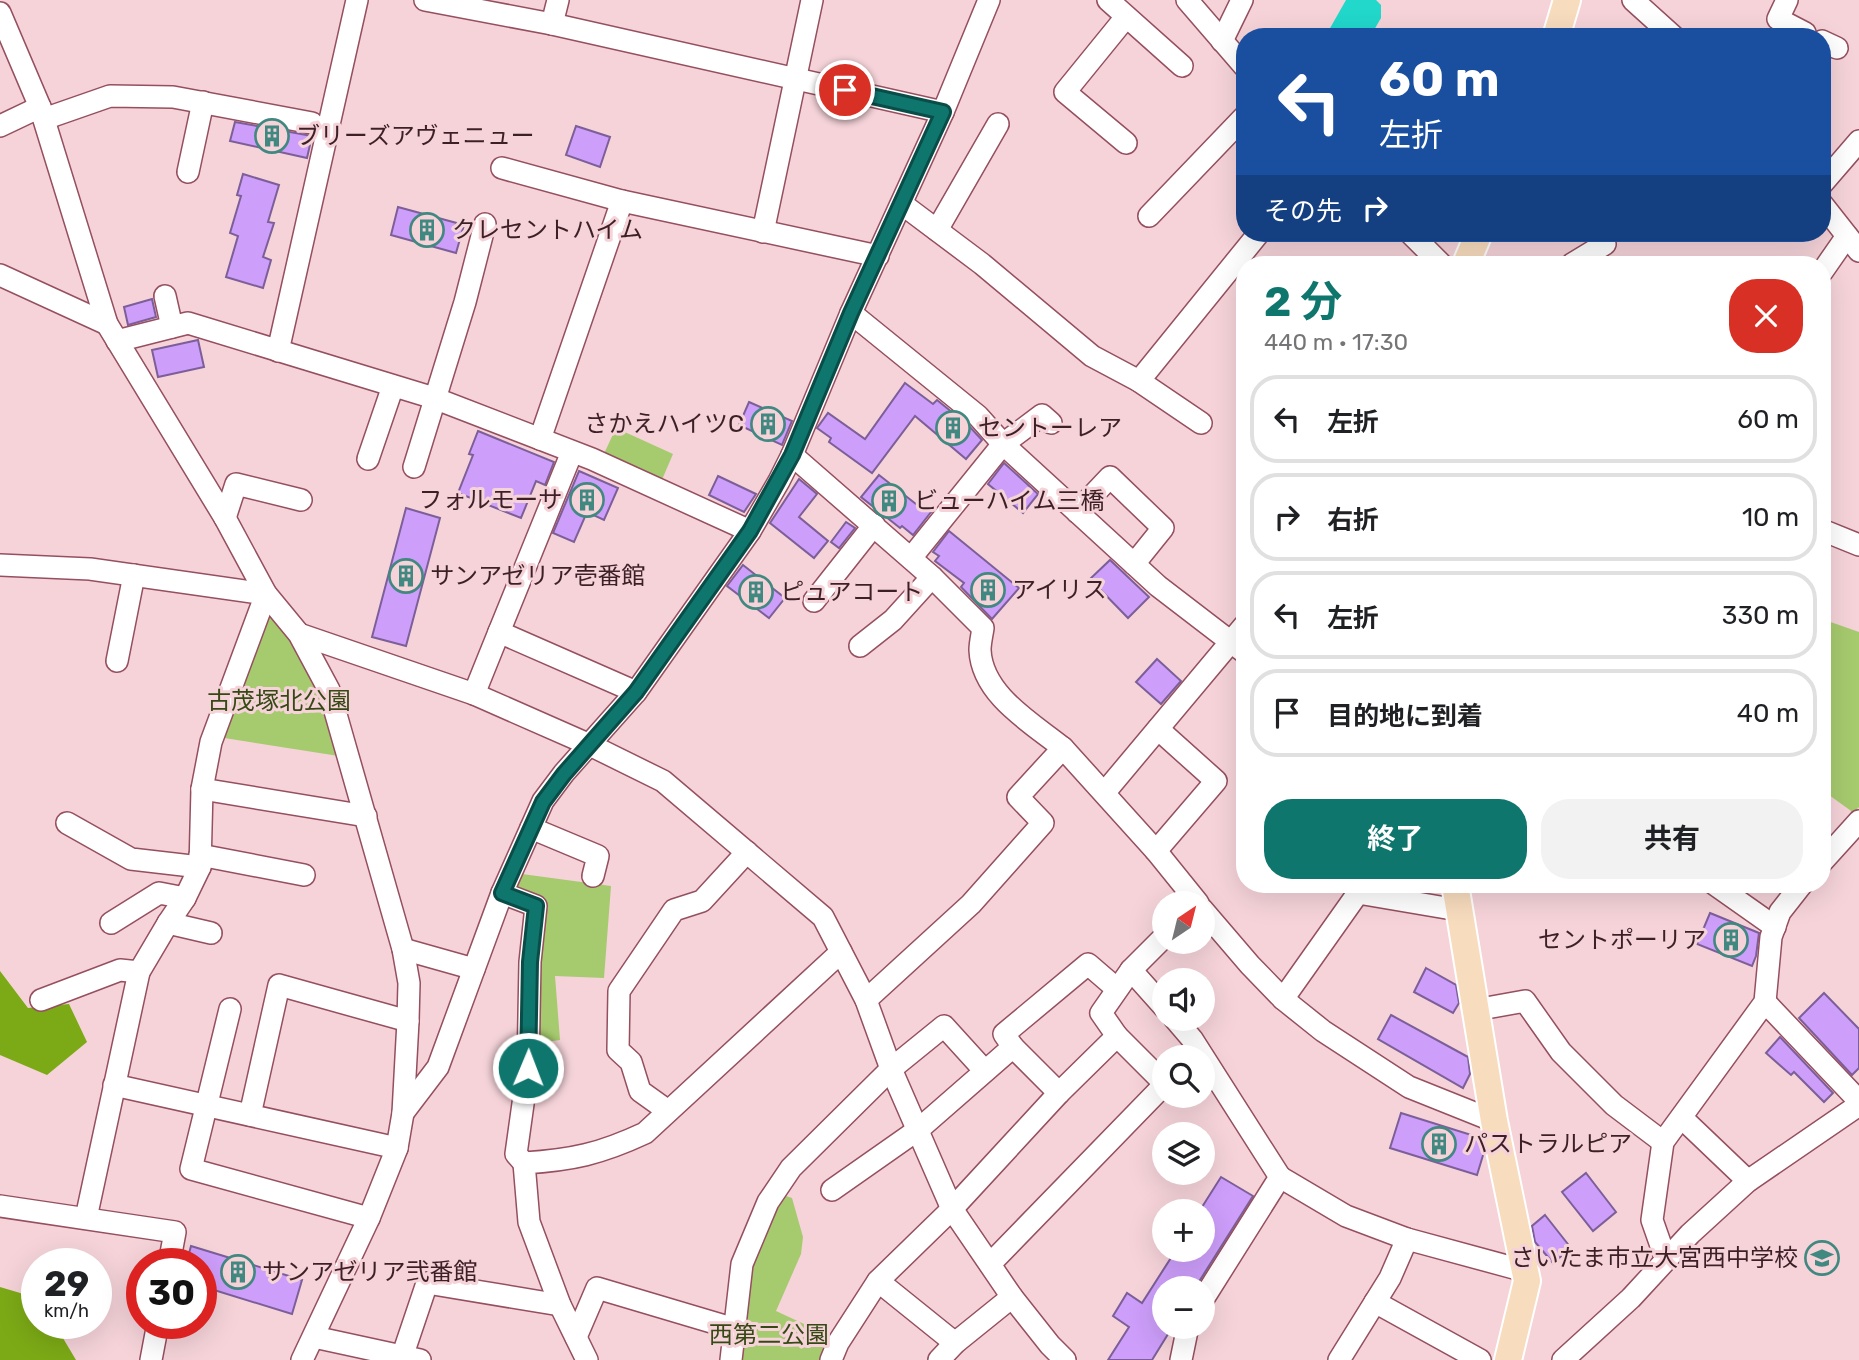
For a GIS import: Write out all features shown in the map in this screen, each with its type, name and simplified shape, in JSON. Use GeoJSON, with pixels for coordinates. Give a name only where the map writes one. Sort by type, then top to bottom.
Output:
{"type":"FeatureCollection","features":[{"type":"Feature","properties":{"kind":"main road"},"geometry":{"type":"LineString","coordinates":[[1559,28],[1567,0]]}},
{"type":"Feature","properties":{"kind":"main road"},"geometry":{"type":"LineString","coordinates":[[1456,893],[1494,1121],[1527,1281],[1508,1360]]}},
{"type":"Feature","properties":{"kind":"street"},"geometry":{"type":"LineString","coordinates":[[278,351],[357,0]]}},
{"type":"Feature","properties":{"kind":"street"},"geometry":{"type":"LineString","coordinates":[[425,0],[552,24],[943,112]]}},
{"type":"Feature","properties":{"kind":"street"},"geometry":{"type":"LineString","coordinates":[[552,24],[558,0]]}},
{"type":"Feature","properties":{"kind":"street"},"geometry":{"type":"LineString","coordinates":[[763,232],[812,0]]}},
{"type":"Feature","properties":{"kind":"street"},"geometry":{"type":"LineString","coordinates":[[402,1113],[438,1067],[502,893],[543,802],[636,692],[750,531],[792,455],[851,313],[943,112],[989,0]]}},
{"type":"Feature","properties":{"kind":"street"},"geometry":{"type":"LineString","coordinates":[[1108,0],[1182,66]]}},
{"type":"Feature","properties":{"kind":"street"},"geometry":{"type":"LineString","coordinates":[[1187,0],[1236,57]]}},
{"type":"Feature","properties":{"kind":"street"},"geometry":{"type":"LineString","coordinates":[[1222,41],[1242,0]]}},
{"type":"Feature","properties":{"kind":"street"},"geometry":{"type":"LineString","coordinates":[[1634,0],[1664,28]]}},
{"type":"Feature","properties":{"kind":"street"},"geometry":{"type":"LineString","coordinates":[[1787,0],[1778,19],[1795,28]]}},
{"type":"Feature","properties":{"kind":"street"},"geometry":{"type":"LineString","coordinates":[[0,13],[42,113],[112,332],[225,518],[266,594],[299,634],[329,690],[403,949],[409,983],[408,1021],[397,1148],[369,1218],[302,1360]]}},
{"type":"Feature","properties":{"kind":"street"},"geometry":{"type":"LineString","coordinates":[[1126,17],[1065,92],[1126,143]]}},
{"type":"Feature","properties":{"kind":"street"},"geometry":{"type":"LineString","coordinates":[[0,126],[110,96],[173,97],[312,123]]}},
{"type":"Feature","properties":{"kind":"street"},"geometry":{"type":"LineString","coordinates":[[188,172],[203,102]]}},
{"type":"Feature","properties":{"kind":"street"},"geometry":{"type":"LineString","coordinates":[[937,230],[998,124]]}},
{"type":"Feature","properties":{"kind":"street"},"geometry":{"type":"LineString","coordinates":[[1149,216],[1236,125]]}},
{"type":"Feature","properties":{"kind":"street"},"geometry":{"type":"LineString","coordinates":[[1831,174],[1859,141]]}},
{"type":"Feature","properties":{"kind":"street"},"geometry":{"type":"LineString","coordinates":[[502,167],[622,201],[878,256]]}},
{"type":"Feature","properties":{"kind":"street"},"geometry":{"type":"LineString","coordinates":[[540,439],[622,201]]}},
{"type":"Feature","properties":{"kind":"street"},"geometry":{"type":"LineString","coordinates":[[902,204],[982,264],[1092,356],[1139,381],[1200,423]]}},
{"type":"Feature","properties":{"kind":"street"},"geometry":{"type":"LineString","coordinates":[[1831,215],[1856,247],[1831,265]]}},
{"type":"Feature","properties":{"kind":"street"},"geometry":{"type":"LineString","coordinates":[[414,467],[465,302],[485,225]]}},
{"type":"Feature","properties":{"kind":"street"},"geometry":{"type":"LineString","coordinates":[[1240,256],[1252,242]]}},
{"type":"Feature","properties":{"kind":"street"},"geometry":{"type":"LineString","coordinates":[[1419,242],[1433,256]]}},
{"type":"Feature","properties":{"kind":"street"},"geometry":{"type":"LineString","coordinates":[[1585,256],[1605,244]]}},
{"type":"Feature","properties":{"kind":"street"},"geometry":{"type":"LineString","coordinates":[[1139,381],[1236,261]]}},
{"type":"Feature","properties":{"kind":"street"},"geometry":{"type":"LineString","coordinates":[[0,275],[112,332],[188,323],[434,398],[572,452],[750,531]]}},
{"type":"Feature","properties":{"kind":"street"},"geometry":{"type":"LineString","coordinates":[[165,296],[172,327]]}},
{"type":"Feature","properties":{"kind":"street"},"geometry":{"type":"LineString","coordinates":[[851,313],[978,416],[1003,444],[1158,586],[1236,646]]}},
{"type":"Feature","properties":{"kind":"street"},"geometry":{"type":"LineString","coordinates":[[368,459],[393,386]]}},
{"type":"Feature","properties":{"kind":"street"},"geometry":{"type":"LineString","coordinates":[[911,558],[1003,444],[1042,415],[1051,423]]}},
{"type":"Feature","properties":{"kind":"street"},"geometry":{"type":"LineString","coordinates":[[474,694],[572,452]]}},
{"type":"Feature","properties":{"kind":"street"},"geometry":{"type":"LineString","coordinates":[[792,455],[932,577],[983,628],[980,651],[985,674],[1008,705],[1063,748],[1156,851],[1186,891]]}},
{"type":"Feature","properties":{"kind":"street"},"geometry":{"type":"LineString","coordinates":[[1077,512],[1110,477],[1163,528],[1134,564]]}},
{"type":"Feature","properties":{"kind":"street"},"geometry":{"type":"LineString","coordinates":[[225,518],[236,484],[301,500]]}},
{"type":"Feature","properties":{"kind":"street"},"geometry":{"type":"LineString","coordinates":[[814,601],[874,525]]}},
{"type":"Feature","properties":{"kind":"street"},"geometry":{"type":"LineString","coordinates":[[1831,534],[1859,545]]}},
{"type":"Feature","properties":{"kind":"street"},"geometry":{"type":"LineString","coordinates":[[0,565],[90,569],[266,594]]}},
{"type":"Feature","properties":{"kind":"street"},"geometry":{"type":"LineString","coordinates":[[117,661],[134,575]]}},
{"type":"Feature","properties":{"kind":"street"},"geometry":{"type":"LineString","coordinates":[[860,646],[893,620],[932,577]]}},
{"type":"Feature","properties":{"kind":"street"},"geometry":{"type":"LineString","coordinates":[[86,1218],[139,972],[186,898],[200,861],[202,789],[211,742],[266,594]]}},
{"type":"Feature","properties":{"kind":"street"},"geometry":{"type":"LineString","coordinates":[[499,632],[636,692]]}},
{"type":"Feature","properties":{"kind":"street"},"geometry":{"type":"LineString","coordinates":[[299,634],[474,694],[590,745],[663,781],[823,917],[866,1000],[891,1069],[953,1209],[1012,1297],[1050,1346],[1065,1360]]}},
{"type":"Feature","properties":{"kind":"street"},"geometry":{"type":"LineString","coordinates":[[1105,792],[1158,729],[1236,650]]}},
{"type":"Feature","properties":{"kind":"street"},"geometry":{"type":"LineString","coordinates":[[1156,851],[1216,781],[1158,729]]}},
{"type":"Feature","properties":{"kind":"street"},"geometry":{"type":"LineString","coordinates":[[866,1000],[971,904],[1043,822],[1018,797],[1063,748]]}},
{"type":"Feature","properties":{"kind":"street"},"geometry":{"type":"LineString","coordinates":[[202,789],[366,816]]}},
{"type":"Feature","properties":{"kind":"street"},"geometry":{"type":"LineString","coordinates":[[1831,852],[1859,821]]}},
{"type":"Feature","properties":{"kind":"street"},"geometry":{"type":"LineString","coordinates":[[67,823],[131,859],[200,861],[304,875]]}},
{"type":"Feature","properties":{"kind":"street"},"geometry":{"type":"LineString","coordinates":[[531,828],[598,856],[593,876]]}},
{"type":"Feature","properties":{"kind":"street"},"geometry":{"type":"LineString","coordinates":[[668,1111],[640,1091],[631,1062],[618,1050],[619,991],[674,910],[702,901],[747,852]]}},
{"type":"Feature","properties":{"kind":"street"},"geometry":{"type":"LineString","coordinates":[[111,923],[159,893],[186,898]]}},
{"type":"Feature","properties":{"kind":"street"},"geometry":{"type":"LineString","coordinates":[[502,893],[536,906],[530,962],[528,1068],[516,1154],[524,1163],[529,1222],[561,1305],[587,1360]]}},
{"type":"Feature","properties":{"kind":"street"},"geometry":{"type":"LineString","coordinates":[[1283,999],[1358,893],[1458,910]]}},
{"type":"Feature","properties":{"kind":"street"},"geometry":{"type":"LineString","coordinates":[[1727,893],[1774,927]]}},
{"type":"Feature","properties":{"kind":"street"},"geometry":{"type":"LineString","coordinates":[[1666,1260],[1652,1220],[1664,1142],[1765,1002],[1771,937],[1780,912],[1795,893]]}},
{"type":"Feature","properties":{"kind":"street"},"geometry":{"type":"LineString","coordinates":[[168,923],[211,933]]}},
{"type":"Feature","properties":{"kind":"street"},"geometry":{"type":"LineString","coordinates":[[1215,925],[1283,999],[1323,1031],[1409,1087],[1494,1121]]}},
{"type":"Feature","properties":{"kind":"street"},"geometry":{"type":"LineString","coordinates":[[403,949],[474,969]]}},
{"type":"Feature","properties":{"kind":"street"},"geometry":{"type":"LineString","coordinates":[[1152,949],[1131,970],[1101,1013],[1117,1035],[1152,1071]]}},
{"type":"Feature","properties":{"kind":"street"},"geometry":{"type":"LineString","coordinates":[[524,1163],[565,1160],[609,1150],[645,1133],[841,952]]}},
{"type":"Feature","properties":{"kind":"street"},"geometry":{"type":"LineString","coordinates":[[1059,1093],[1013,1047],[1004,1034],[1088,964],[1117,989]]}},
{"type":"Feature","properties":{"kind":"street"},"geometry":{"type":"LineString","coordinates":[[41,1000],[120,970],[139,972]]}},
{"type":"Feature","properties":{"kind":"street"},"geometry":{"type":"LineString","coordinates":[[1131,970],[1152,994]]}},
{"type":"Feature","properties":{"kind":"street"},"geometry":{"type":"LineString","coordinates":[[250,1115],[279,985],[408,1021]]}},
{"type":"Feature","properties":{"kind":"street"},"geometry":{"type":"LineString","coordinates":[[1475,1010],[1525,1001],[1561,1052],[1614,1105],[1664,1142]]}},
{"type":"Feature","properties":{"kind":"street"},"geometry":{"type":"LineString","coordinates":[[1563,1360],[1631,1298],[1690,1234],[1748,1181],[1859,1103],[1765,1002]]}},
{"type":"Feature","properties":{"kind":"street"},"geometry":{"type":"LineString","coordinates":[[230,1009],[191,1169],[369,1218]]}},
{"type":"Feature","properties":{"kind":"street"},"geometry":{"type":"LineString","coordinates":[[732,1360],[742,1264],[768,1202],[791,1168],[891,1069],[944,1026],[984,1070]]}},
{"type":"Feature","properties":{"kind":"street"},"geometry":{"type":"LineString","coordinates":[[1185,1031],[1280,1177],[1346,1216],[1407,1239],[1525,1271]]}},
{"type":"Feature","properties":{"kind":"street"},"geometry":{"type":"LineString","coordinates":[[831,1360],[838,1343],[877,1282],[953,1209],[1059,1093],[1117,1035]]}},
{"type":"Feature","properties":{"kind":"street"},"geometry":{"type":"LineString","coordinates":[[832,1190],[919,1129],[1013,1047]]}},
{"type":"Feature","properties":{"kind":"street"},"geometry":{"type":"LineString","coordinates":[[114,1085],[397,1148]]}},
{"type":"Feature","properties":{"kind":"street"},"geometry":{"type":"LineString","coordinates":[[990,1264],[1152,1096]]}},
{"type":"Feature","properties":{"kind":"street"},"geometry":{"type":"LineString","coordinates":[[1682,1118],[1748,1181]]}},
{"type":"Feature","properties":{"kind":"street"},"geometry":{"type":"LineString","coordinates":[[1215,1280],[1280,1177]]}},
{"type":"Feature","properties":{"kind":"street"},"geometry":{"type":"LineString","coordinates":[[0,1206],[175,1232],[172,1248]]}},
{"type":"Feature","properties":{"kind":"street"},"geometry":{"type":"LineString","coordinates":[[1339,1360],[1390,1278],[1407,1239]]}},
{"type":"Feature","properties":{"kind":"street"},"geometry":{"type":"LineString","coordinates":[[877,1282],[956,1343]]}},
{"type":"Feature","properties":{"kind":"street"},"geometry":{"type":"LineString","coordinates":[[314,1337],[411,1358],[428,1283],[561,1305]]}},
{"type":"Feature","properties":{"kind":"street"},"geometry":{"type":"LineString","coordinates":[[576,1337],[597,1287],[735,1329]]}},
{"type":"Feature","properties":{"kind":"street"},"geometry":{"type":"LineString","coordinates":[[939,1360],[1012,1297]]}},
{"type":"Feature","properties":{"kind":"street"},"geometry":{"type":"LineString","coordinates":[[1375,1302],[1480,1360]]}},
{"type":"Feature","properties":{"kind":"street"},"geometry":{"type":"LineString","coordinates":[[150,1360],[155,1339]]}},
{"type":"Feature","properties":{"kind":"street"},"geometry":{"type":"LineString","coordinates":[[1181,1360],[1185,1339]]}},
{"type":"Feature","properties":{"kind":"green space"},"geometry":{"type":"Polygon","coordinates":[[[616,428],[673,454],[661,482],[602,458],[616,428]]]}},
{"type":"Feature","properties":{"kind":"green space","name":"古茂塚北公園"},"geometry":{"type":"Polygon","coordinates":[[[266,603],[326,692],[345,757],[218,737],[266,603]]]}},
{"type":"Feature","properties":{"kind":"green space"},"geometry":{"type":"Polygon","coordinates":[[[1831,622],[1859,632],[1859,807],[1854,813],[1831,796],[1831,622]]]}},
{"type":"Feature","properties":{"kind":"green space"},"geometry":{"type":"Polygon","coordinates":[[[522,874],[611,886],[604,978],[555,976],[560,1040],[531,1044],[539,904],[514,893],[522,874]]]}},
{"type":"Feature","properties":{"kind":"green space"},"geometry":{"type":"Polygon","coordinates":[[[0,971],[28,1008],[69,1004],[87,1042],[47,1075],[0,1055],[0,971]]]}},
{"type":"Feature","properties":{"kind":"green space","name":"西第二公園"},"geometry":{"type":"Polygon","coordinates":[[[780,1194],[792,1198],[803,1237],[801,1254],[776,1311],[832,1337],[822,1360],[740,1360],[750,1266],[780,1194]]]}},
{"type":"Feature","properties":{"kind":"green space"},"geometry":{"type":"Polygon","coordinates":[[[0,1287],[21,1293],[21,1339],[64,1339],[76,1360],[0,1360],[0,1287]]]}},
{"type":"Feature","properties":{"kind":"water"},"geometry":{"type":"Polygon","coordinates":[[[1346,0],[1376,0],[1381,5],[1381,18],[1375,28],[1330,28],[1346,0]]]}},
{"type":"Feature","properties":{"kind":"building","name":"ブリーズアヴェニュー"},"geometry":{"type":"Polygon","coordinates":[[[235,122],[312,136],[307,158],[230,141],[235,122]]]}},
{"type":"Feature","properties":{"kind":"building"},"geometry":{"type":"Polygon","coordinates":[[[576,126],[610,137],[600,167],[566,155],[576,126]]]}},
{"type":"Feature","properties":{"kind":"building"},"geometry":{"type":"Polygon","coordinates":[[[243,174],[279,185],[268,222],[274,223],[263,257],[271,260],[263,288],[226,277],[238,236],[230,233],[241,196],[237,195],[243,174]]]}},
{"type":"Feature","properties":{"kind":"building","name":"クレセントハイム"},"geometry":{"type":"Polygon","coordinates":[[[398,207],[464,225],[456,253],[391,235],[398,207]]]}},
{"type":"Feature","properties":{"kind":"building"},"geometry":{"type":"Polygon","coordinates":[[[152,299],[156,317],[128,325],[124,307],[152,299]]]}},
{"type":"Feature","properties":{"kind":"building"},"geometry":{"type":"Polygon","coordinates":[[[198,340],[204,367],[158,377],[152,350],[198,340]]]}},
{"type":"Feature","properties":{"kind":"building"},"geometry":{"type":"Polygon","coordinates":[[[905,383],[933,404],[937,400],[982,440],[966,459],[915,416],[872,473],[829,442],[831,438],[817,428],[828,413],[865,439],[905,383]]]}},
{"type":"Feature","properties":{"kind":"building","name":"さかえハイツC"},"geometry":{"type":"Polygon","coordinates":[[[749,402],[792,421],[782,445],[739,425],[749,402]]]}},
{"type":"Feature","properties":{"kind":"building"},"geometry":{"type":"Polygon","coordinates":[[[478,431],[554,462],[545,485],[536,481],[521,518],[458,493],[473,455],[469,454],[478,431]]]}},
{"type":"Feature","properties":{"kind":"building"},"geometry":{"type":"Polygon","coordinates":[[[1004,463],[1038,494],[1023,513],[988,484],[1004,463]]]}},
{"type":"Feature","properties":{"kind":"building","name":"フォルモーサ"},"geometry":{"type":"Polygon","coordinates":[[[579,471],[618,488],[604,520],[587,512],[574,542],[553,533],[579,471]]]}},
{"type":"Feature","properties":{"kind":"building","name":"ビューハイム三橋"},"geometry":{"type":"Polygon","coordinates":[[[879,475],[921,508],[923,506],[931,512],[913,535],[861,497],[879,475]]]}},
{"type":"Feature","properties":{"kind":"building"},"geometry":{"type":"Polygon","coordinates":[[[718,476],[756,494],[744,512],[709,495],[718,476]]]}},
{"type":"Feature","properties":{"kind":"building"},"geometry":{"type":"Polygon","coordinates":[[[799,479],[817,494],[799,517],[828,541],[814,558],[770,523],[799,479]]]}},
{"type":"Feature","properties":{"kind":"building","name":"サンアゼリア壱番館"},"geometry":{"type":"Polygon","coordinates":[[[406,508],[440,518],[406,646],[372,637],[406,508]]]}},
{"type":"Feature","properties":{"kind":"building"},"geometry":{"type":"Polygon","coordinates":[[[846,522],[855,528],[839,548],[831,542],[846,522]]]}},
{"type":"Feature","properties":{"kind":"building"},"geometry":{"type":"Polygon","coordinates":[[[949,531],[1019,588],[992,619],[961,587],[964,583],[935,561],[939,556],[933,552],[949,531]]]}},
{"type":"Feature","properties":{"kind":"building"},"geometry":{"type":"Polygon","coordinates":[[[1110,560],[1149,597],[1128,618],[1090,579],[1110,560]]]}},
{"type":"Feature","properties":{"kind":"building","name":"ピュアコート"},"geometry":{"type":"Polygon","coordinates":[[[743,565],[785,598],[769,618],[727,586],[743,565]]]}},
{"type":"Feature","properties":{"kind":"building"},"geometry":{"type":"Polygon","coordinates":[[[1157,659],[1181,681],[1161,704],[1136,682],[1157,659]]]}},
{"type":"Feature","properties":{"kind":"building","name":"セントポーリア"},"geometry":{"type":"Polygon","coordinates":[[[1710,913],[1759,933],[1752,966],[1697,944],[1710,913]]]}},
{"type":"Feature","properties":{"kind":"building"},"geometry":{"type":"Polygon","coordinates":[[[1426,968],[1456,985],[1459,1003],[1453,1013],[1414,992],[1426,968]]]}},
{"type":"Feature","properties":{"kind":"building"},"geometry":{"type":"Polygon","coordinates":[[[1824,993],[1859,1029],[1859,1068],[1852,1075],[1799,1018],[1824,993]]]}},
{"type":"Feature","properties":{"kind":"building"},"geometry":{"type":"Polygon","coordinates":[[[1391,1015],[1468,1057],[1470,1074],[1463,1088],[1378,1039],[1391,1015]]]}},
{"type":"Feature","properties":{"kind":"building"},"geometry":{"type":"Polygon","coordinates":[[[1780,1037],[1833,1093],[1824,1102],[1794,1072],[1791,1075],[1766,1053],[1780,1037]]]}},
{"type":"Feature","properties":{"kind":"building","name":"パストラルピア"},"geometry":{"type":"Polygon","coordinates":[[[1401,1113],[1481,1138],[1484,1152],[1477,1175],[1390,1148],[1401,1113]]]}},
{"type":"Feature","properties":{"kind":"building"},"geometry":{"type":"Polygon","coordinates":[[[1586,1173],[1616,1212],[1593,1231],[1562,1192],[1586,1173]]]}},
{"type":"Feature","properties":{"kind":"building"},"geometry":{"type":"Polygon","coordinates":[[[1221,1177],[1253,1196],[1215,1256],[1215,1199],[1207,1199],[1221,1177]]]}},
{"type":"Feature","properties":{"kind":"building"},"geometry":{"type":"Polygon","coordinates":[[[1545,1215],[1571,1248],[1553,1263],[1535,1242],[1532,1226],[1545,1215]]]}},
{"type":"Feature","properties":{"kind":"building","name":"サンアゼリア弐番館"},"geometry":{"type":"Polygon","coordinates":[[[217,1254],[302,1280],[292,1314],[217,1291],[217,1254]]]}},
{"type":"Feature","properties":{"kind":"building"},"geometry":{"type":"Polygon","coordinates":[[[1168,1262],[1211,1262],[1203,1276],[1159,1276],[1168,1262]]]}},
{"type":"Feature","properties":{"kind":"building"},"geometry":{"type":"Polygon","coordinates":[[[1152,1287],[1152,1339],[1165,1339],[1152,1360],[1108,1360],[1129,1327],[1113,1316],[1127,1293],[1142,1303],[1152,1287]]]}},
{"type":"Feature","properties":{"kind":"place","name":"ブリーズアヴェニュー"},"geometry":{"type":"Point","coordinates":[272,136]}},
{"type":"Feature","properties":{"kind":"place","name":"クレセントハイム"},"geometry":{"type":"Point","coordinates":[427,230]}},
{"type":"Feature","properties":{"kind":"place","name":"さかえハイツC"},"geometry":{"type":"Point","coordinates":[768,424]}},
{"type":"Feature","properties":{"kind":"place","name":"セントーレア"},"geometry":{"type":"Point","coordinates":[953,428]}},
{"type":"Feature","properties":{"kind":"place","name":"フォルモーサ"},"geometry":{"type":"Point","coordinates":[587,500]}},
{"type":"Feature","properties":{"kind":"place","name":"ビューハイム三橋"},"geometry":{"type":"Point","coordinates":[889,501]}},
{"type":"Feature","properties":{"kind":"place","name":"サンアゼリア壱番館"},"geometry":{"type":"Point","coordinates":[406,576]}},
{"type":"Feature","properties":{"kind":"place","name":"アイリス"},"geometry":{"type":"Point","coordinates":[988,590]}},
{"type":"Feature","properties":{"kind":"place","name":"ピュアコート"},"geometry":{"type":"Point","coordinates":[756,592]}},
{"type":"Feature","properties":{"kind":"place","name":"セントポーリア"},"geometry":{"type":"Point","coordinates":[1731,940]}},
{"type":"Feature","properties":{"kind":"place","name":"パストラルピア"},"geometry":{"type":"Point","coordinates":[1439,1144]}},
{"type":"Feature","properties":{"kind":"place","name":"さいたま市立大宮西中学校"},"geometry":{"type":"Point","coordinates":[1822,1258]}},
{"type":"Feature","properties":{"kind":"place","name":"サンアゼリア弐番館"},"geometry":{"type":"Point","coordinates":[238,1272]}},
{"type":"Feature","properties":{"kind":"route"},"geometry":{"type":"LineString","coordinates":[[528,1068],[530,962],[536,906],[502,893],[520,850],[543,802],[636,692],[750,531],[779,481],[851,313],[943,112],[845,90]]}}]}
